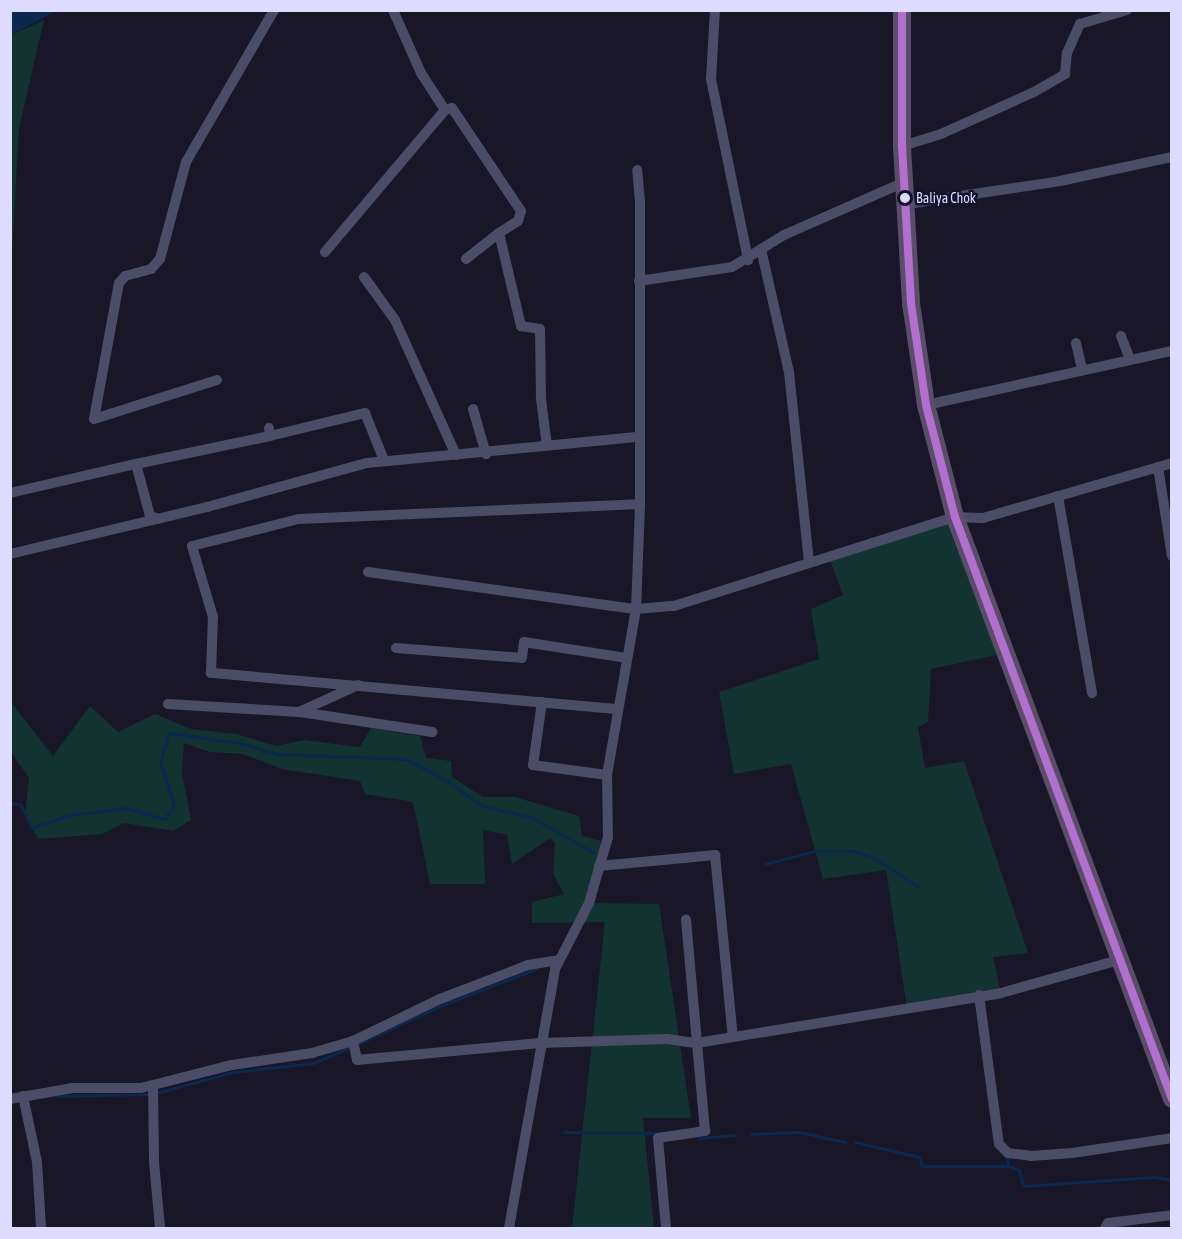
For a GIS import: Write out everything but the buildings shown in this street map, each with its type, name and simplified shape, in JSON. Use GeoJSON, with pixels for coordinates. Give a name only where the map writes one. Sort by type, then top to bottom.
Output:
{"type":"FeatureCollection","features":[{"type":"Feature","properties":{"kind":"highway"},"geometry":{"type":"LineString","coordinates":[[902,10],[902,146],[911,303],[926,405],[955,517],[1172,1099]]}},
{"type":"Feature","properties":{"kind":"street"},"geometry":{"type":"LineString","coordinates":[[217,380],[94,419],[119,284],[125,276],[151,269],[160,259],[186,162],[274,10]]}},
{"type":"Feature","properties":{"kind":"street"},"geometry":{"type":"LineString","coordinates":[[393,10],[421,73],[445,110]]}},
{"type":"Feature","properties":{"kind":"street"},"geometry":{"type":"LineString","coordinates":[[714,10],[711,79],[748,260]]}},
{"type":"Feature","properties":{"kind":"street"},"geometry":{"type":"LineString","coordinates":[[902,146],[941,134],[1034,92],[1065,74],[1067,53],[1080,24],[1127,10]]}},
{"type":"Feature","properties":{"kind":"street"},"geometry":{"type":"LineString","coordinates":[[325,252],[445,110],[452,108],[521,211],[518,221],[499,233],[466,260]]}},
{"type":"Feature","properties":{"kind":"street"},"geometry":{"type":"LineString","coordinates":[[907,204],[1060,181],[1172,157]]}},
{"type":"Feature","properties":{"kind":"street"},"geometry":{"type":"LineString","coordinates":[[509,1228],[559,960],[589,903],[608,837],[607,775],[616,709],[636,609],[639,504],[637,170]]}},
{"type":"Feature","properties":{"kind":"street"},"geometry":{"type":"LineString","coordinates":[[639,280],[732,267],[748,260],[761,249],[904,182]]}},
{"type":"Feature","properties":{"kind":"street"},"geometry":{"type":"LineString","coordinates":[[499,233],[521,326],[540,329],[541,399],[547,446]]}},
{"type":"Feature","properties":{"kind":"street"},"geometry":{"type":"LineString","coordinates":[[761,249],[789,372],[809,562]]}},
{"type":"Feature","properties":{"kind":"street"},"geometry":{"type":"LineString","coordinates":[[364,277],[395,320],[456,455]]}},
{"type":"Feature","properties":{"kind":"street"},"geometry":{"type":"LineString","coordinates":[[1121,336],[1129,357]]}},
{"type":"Feature","properties":{"kind":"street"},"geometry":{"type":"LineString","coordinates":[[1076,343],[1082,368]]}},
{"type":"Feature","properties":{"kind":"street"},"geometry":{"type":"LineString","coordinates":[[926,405],[1129,357],[1172,351]]}},
{"type":"Feature","properties":{"kind":"street"},"geometry":{"type":"LineString","coordinates":[[473,409],[486,454]]}},
{"type":"Feature","properties":{"kind":"street"},"geometry":{"type":"LineString","coordinates":[[10,493],[270,432],[365,413],[384,460]]}},
{"type":"Feature","properties":{"kind":"street"},"geometry":{"type":"LineString","coordinates":[[10,554],[159,519],[384,460],[486,454],[639,437]]}},
{"type":"Feature","properties":{"kind":"street"},"geometry":{"type":"LineString","coordinates":[[368,572],[636,609],[674,606],[749,585],[809,562],[955,517],[983,518],[1172,463]]}},
{"type":"Feature","properties":{"kind":"street"},"geometry":{"type":"LineString","coordinates":[[136,464],[150,516],[159,519]]}},
{"type":"Feature","properties":{"kind":"street"},"geometry":{"type":"LineString","coordinates":[[1158,467],[1172,556]]}},
{"type":"Feature","properties":{"kind":"street"},"geometry":{"type":"LineString","coordinates":[[1058,496],[1092,693]]}},
{"type":"Feature","properties":{"kind":"street"},"geometry":{"type":"LineString","coordinates":[[616,709],[212,673],[213,617],[192,546],[299,519],[639,504]]}},
{"type":"Feature","properties":{"kind":"street"},"geometry":{"type":"LineString","coordinates":[[396,648],[522,658],[524,642],[626,658]]}},
{"type":"Feature","properties":{"kind":"street"},"geometry":{"type":"LineString","coordinates":[[299,712],[358,685]]}},
{"type":"Feature","properties":{"kind":"street"},"geometry":{"type":"LineString","coordinates":[[542,702],[533,765],[607,775]]}},
{"type":"Feature","properties":{"kind":"street"},"geometry":{"type":"LineString","coordinates":[[168,704],[299,712],[432,732]]}},
{"type":"Feature","properties":{"kind":"street"},"geometry":{"type":"LineString","coordinates":[[599,867],[715,855],[733,1037]]}},
{"type":"Feature","properties":{"kind":"street"},"geometry":{"type":"LineString","coordinates":[[666,1228],[658,1138],[705,1131],[686,919]]}},
{"type":"Feature","properties":{"kind":"street"},"geometry":{"type":"LineString","coordinates":[[10,1099],[73,1088],[153,1086],[232,1065],[312,1053],[353,1041],[440,999],[528,965],[559,960]]}},
{"type":"Feature","properties":{"kind":"street"},"geometry":{"type":"LineString","coordinates":[[353,1041],[357,1060],[542,1043],[667,1039],[697,1043],[1050,982],[1119,960]]}},
{"type":"Feature","properties":{"kind":"street"},"geometry":{"type":"LineString","coordinates":[[979,995],[999,1144],[1008,1153],[1031,1156],[1072,1154],[1172,1138]]}},
{"type":"Feature","properties":{"kind":"street"},"geometry":{"type":"LineString","coordinates":[[153,1086],[154,1162],[160,1228]]}},
{"type":"Feature","properties":{"kind":"street"},"geometry":{"type":"LineString","coordinates":[[22,1096],[36,1162],[41,1228]]}},
{"type":"Feature","properties":{"kind":"street"},"geometry":{"type":"LineString","coordinates":[[1105,1228],[1108,1223],[1172,1215]]}},
{"type":"Feature","properties":{"kind":"green space"},"geometry":{"type":"Polygon","coordinates":[[[44,20],[19,128],[11,274],[11,35],[44,20]]]}},
{"type":"Feature","properties":{"kind":"green space"},"geometry":{"type":"Polygon","coordinates":[[[955,517],[1006,653],[931,669],[928,722],[918,727],[925,768],[964,761],[1028,953],[993,957],[1001,993],[907,1008],[886,870],[823,879],[791,764],[734,774],[719,692],[819,659],[811,609],[843,595],[828,555],[955,517]]]}},
{"type":"Feature","properties":{"kind":"green space"},"geometry":{"type":"Polygon","coordinates":[[[10,701],[53,756],[90,706],[118,732],[155,714],[191,729],[236,734],[277,746],[304,740],[360,747],[371,728],[420,736],[426,758],[451,761],[452,777],[483,797],[515,797],[579,816],[582,836],[606,842],[589,903],[659,904],[691,1118],[643,1118],[654,1228],[572,1228],[605,922],[532,923],[532,902],[564,894],[553,874],[555,843],[550,838],[512,864],[507,835],[483,830],[485,884],[430,884],[413,802],[365,794],[360,781],[282,769],[243,754],[209,752],[184,743],[182,773],[191,820],[173,831],[124,823],[102,834],[38,839],[25,815],[29,778],[11,752],[10,701]]]}},
{"type":"Feature","properties":{"kind":"water"},"geometry":{"type":"Polygon","coordinates":[[[11,10],[56,10],[56,11],[11,35],[11,10]]]}},
{"type":"Feature","properties":{"kind":"waterway"},"geometry":{"type":"LineString","coordinates":[[10,803],[20,804],[32,828],[70,815],[126,808],[164,819],[174,805],[160,761],[169,733],[239,743],[277,754],[406,759],[449,782],[482,806],[531,817],[595,853]]}},
{"type":"Feature","properties":{"kind":"waterway"},"geometry":{"type":"LineString","coordinates":[[765,864],[815,851],[854,851],[877,860],[917,886]]}},
{"type":"Feature","properties":{"kind":"waterway"},"geometry":{"type":"LineString","coordinates":[[358,1044],[442,1005],[536,969]]}},
{"type":"Feature","properties":{"kind":"waterway"},"geometry":{"type":"LineString","coordinates":[[156,1093],[234,1072],[313,1063],[349,1048]]}},
{"type":"Feature","properties":{"kind":"waterway"},"geometry":{"type":"LineString","coordinates":[[57,1096],[150,1094]]}},
{"type":"Feature","properties":{"kind":"waterway"},"geometry":{"type":"LineString","coordinates":[[564,1132],[659,1133]]}},
{"type":"Feature","properties":{"kind":"waterway"},"geometry":{"type":"LineString","coordinates":[[750,1134],[799,1132],[845,1142]]}},
{"type":"Feature","properties":{"kind":"waterway"},"geometry":{"type":"LineString","coordinates":[[699,1138],[734,1135]]}},
{"type":"Feature","properties":{"kind":"waterway"},"geometry":{"type":"LineString","coordinates":[[855,1142],[919,1157],[922,1166],[1008,1166]]}},
{"type":"Feature","properties":{"kind":"waterway"},"geometry":{"type":"LineString","coordinates":[[1007,1158],[1008,1166],[1019,1170],[1023,1186],[1155,1177],[1172,1180]]}},
{"type":"Feature","properties":{"kind":"transit line"},"geometry":{"type":"LineString","coordinates":[[902,10],[902,146],[911,303],[926,405],[955,517],[1172,1099]]}},
{"type":"Feature","properties":{"kind":"place","name":"Baliya Chok"},"geometry":{"type":"Point","coordinates":[905,198]}}]}
